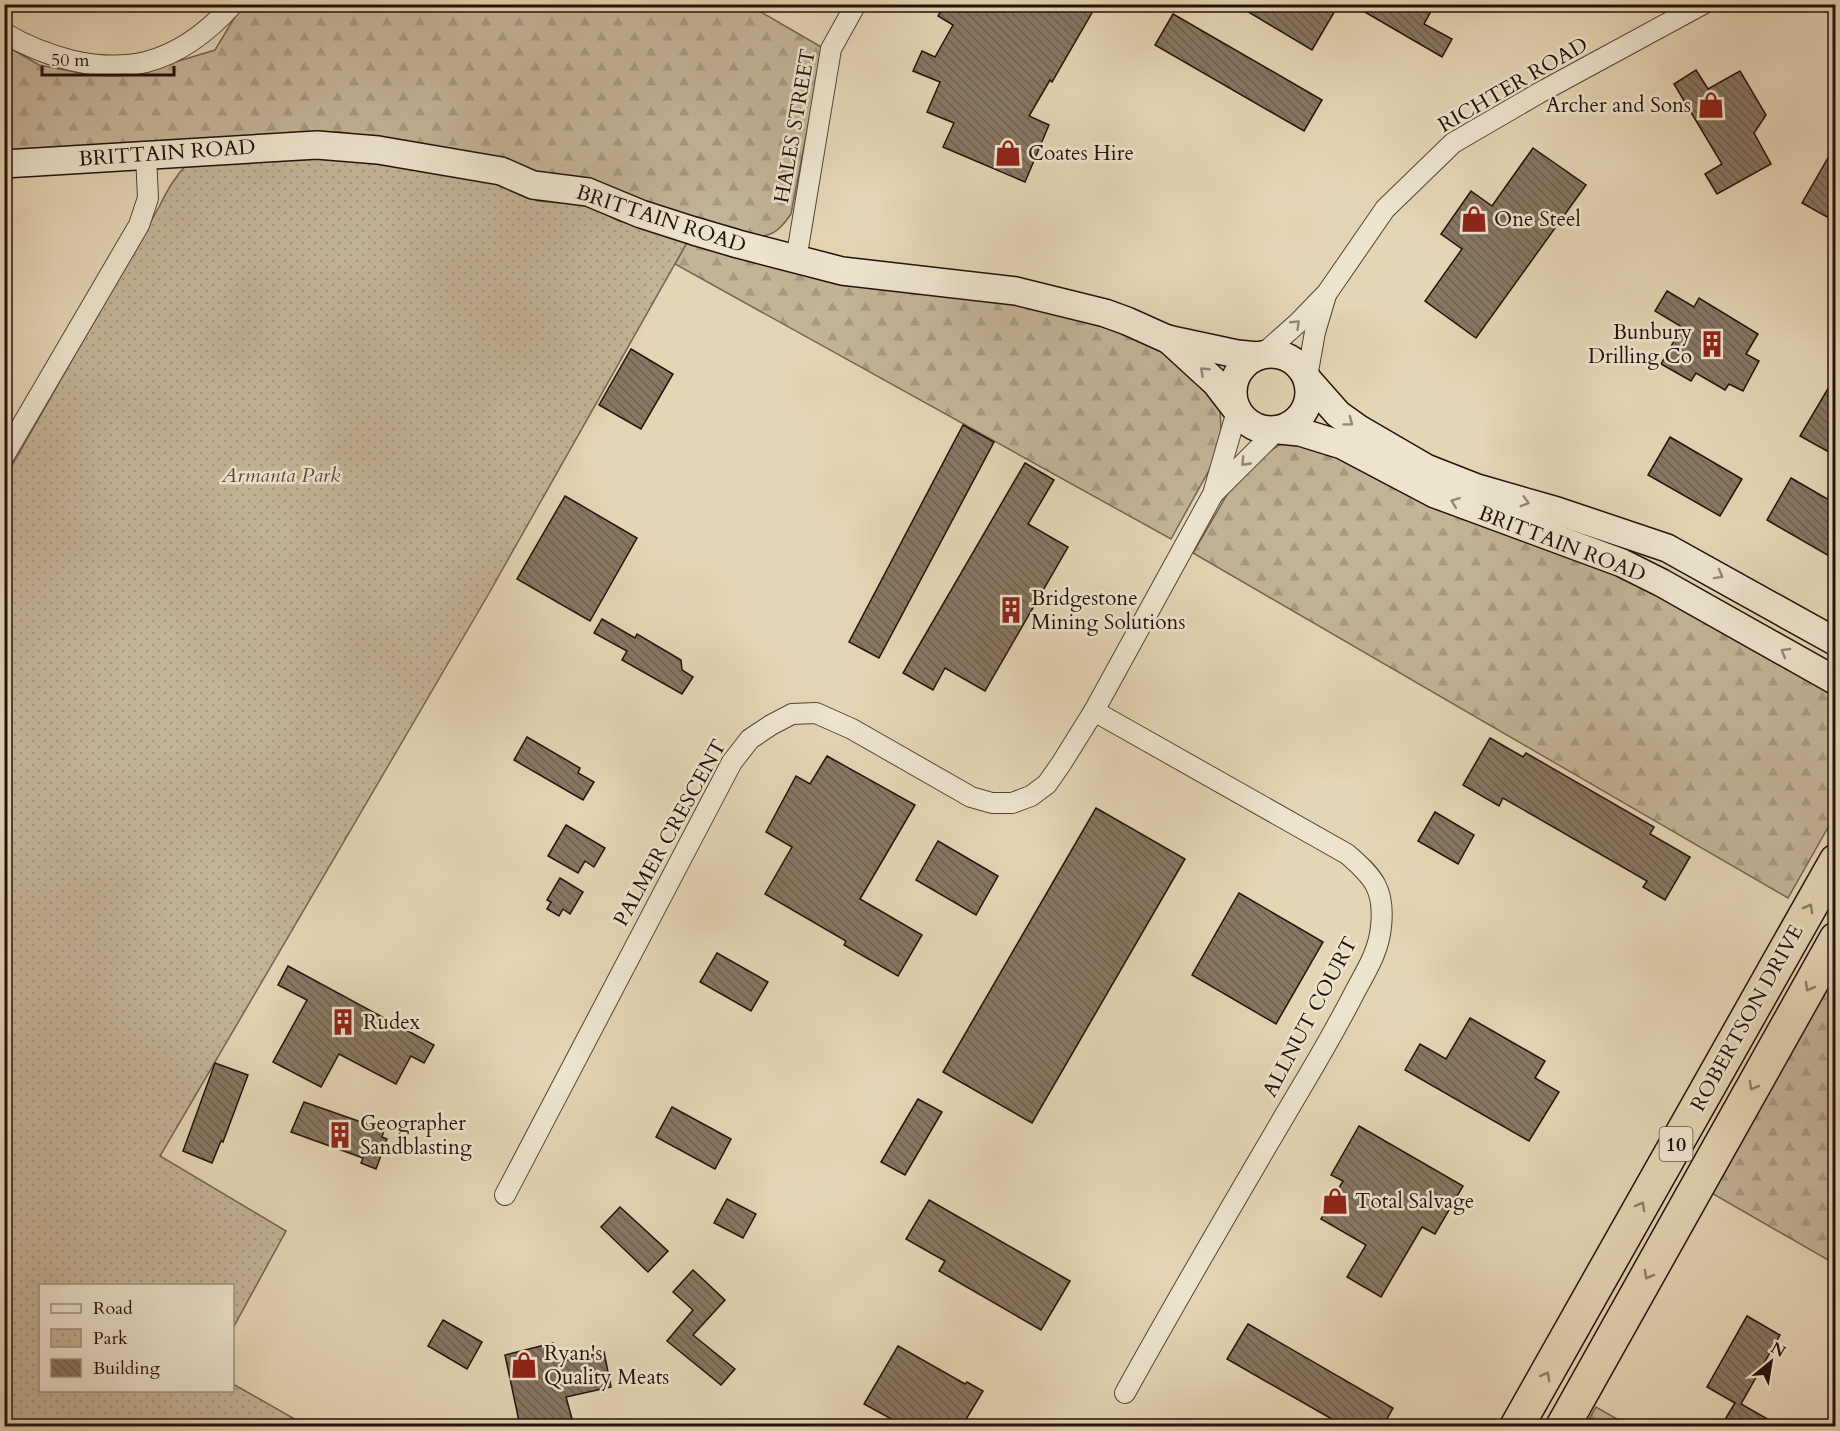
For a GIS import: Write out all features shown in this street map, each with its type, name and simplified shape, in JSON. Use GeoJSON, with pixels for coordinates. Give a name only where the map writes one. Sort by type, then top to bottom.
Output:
{"type":"FeatureCollection","features":[{"type":"Feature","properties":{"kind":"highway","name":"ROBERTSON DRIVE"},"geometry":{"type":"LineString","coordinates":[[1517,1426],[1836,861]]}},
{"type":"Feature","properties":{"kind":"highway","name":"ROBERTSON DRIVE"},"geometry":{"type":"LineString","coordinates":[[1563,1426],[1836,939]]}},
{"type":"Feature","properties":{"kind":"main road","name":"BRITTAIN ROAD"},"geometry":{"type":"LineString","coordinates":[[4,164],[317,145],[399,153],[501,171],[533,185],[588,192],[641,214],[796,261],[842,271],[1016,291],[1105,313],[1167,339],[1237,354],[1260,355]]}},
{"type":"Feature","properties":{"kind":"main road","name":"BRITTAIN ROAD"},"geometry":{"type":"LineString","coordinates":[[1167,339],[1216,383],[1237,410]]}},
{"type":"Feature","properties":{"kind":"main road"},"geometry":{"type":"LineString","coordinates":[[1260,355],[1284,356],[1293,360],[1307,379],[1310,393],[1304,411],[1292,425],[1278,430],[1254,427],[1244,420],[1232,396],[1236,378],[1246,362],[1260,355]]}},
{"type":"Feature","properties":{"kind":"main road","name":"BRITTAIN ROAD"},"geometry":{"type":"LineString","coordinates":[[1307,379],[1338,414],[1359,429],[1426,468],[1477,488],[1557,511],[1667,548],[1836,642]]}},
{"type":"Feature","properties":{"kind":"main road","name":"BRITTAIN ROAD"},"geometry":{"type":"LineString","coordinates":[[1278,430],[1300,432],[1342,445],[1435,494],[1622,563],[1836,681]]}},
{"type":"Feature","properties":{"kind":"street"},"geometry":{"type":"LineString","coordinates":[[4,33],[62,59],[108,65],[146,62],[183,46],[214,26],[233,4]]}},
{"type":"Feature","properties":{"kind":"street","name":"HALES STREET"},"geometry":{"type":"LineString","coordinates":[[796,261],[831,49],[856,4]]}},
{"type":"Feature","properties":{"kind":"street","name":"RICHTER ROAD"},"geometry":{"type":"LineString","coordinates":[[1260,355],[1299,322],[1326,293],[1385,209],[1453,143],[1539,93],[1703,4]]}},
{"type":"Feature","properties":{"kind":"street"},"geometry":{"type":"LineString","coordinates":[[4,456],[139,225],[148,198],[146,155]]}},
{"type":"Feature","properties":{"kind":"street","name":"RICHTER ROAD"},"geometry":{"type":"LineString","coordinates":[[1307,379],[1326,293]]}},
{"type":"Feature","properties":{"kind":"street"},"geometry":{"type":"LineString","coordinates":[[1094,711],[1213,494],[1237,410]]}},
{"type":"Feature","properties":{"kind":"street"},"geometry":{"type":"LineString","coordinates":[[1213,494],[1278,430]]}},
{"type":"Feature","properties":{"kind":"street","name":"PALMER CRESCENT"},"geometry":{"type":"LineString","coordinates":[[506,1195],[732,762],[750,739],[792,714],[816,713],[852,729],[971,797],[992,803],[1012,803],[1031,796],[1047,784],[1094,711]]}},
{"type":"Feature","properties":{"kind":"street","name":"ALLNUT COURT"},"geometry":{"type":"LineString","coordinates":[[1094,711],[1347,854],[1368,872],[1380,892],[1382,911],[1376,952],[1341,1019],[1125,1393]]}},
{"type":"Feature","properties":{"kind":"green space"},"geometry":{"type":"Polygon","coordinates":[[[242,5],[749,5],[823,48],[791,214],[774,232],[749,238],[534,173],[512,162],[458,150],[340,132],[5,150],[5,45],[39,65],[91,75],[152,69],[215,50],[242,5]]]}},
{"type":"Feature","properties":{"kind":"green space","name":"Armanta Park"},"geometry":{"type":"Polygon","coordinates":[[[311,154],[471,178],[500,185],[538,201],[586,205],[619,221],[689,239],[488,595],[160,1156],[286,1231],[234,1326],[234,1284],[39,1284],[39,1392],[234,1392],[234,1385],[307,1426],[5,1426],[5,478],[169,189],[189,162],[311,154]]]}},
{"type":"Feature","properties":{"kind":"green space"},"geometry":{"type":"Polygon","coordinates":[[[689,239],[791,272],[843,284],[982,296],[1115,329],[1167,353],[1189,370],[1220,410],[1221,430],[1213,463],[1171,539],[675,264],[689,239]]]}},
{"type":"Feature","properties":{"kind":"green space"},"geometry":{"type":"Polygon","coordinates":[[[1310,443],[1615,567],[1835,691],[1835,815],[1788,898],[1193,553],[1232,486],[1255,460],[1281,444],[1310,443]]]}},
{"type":"Feature","properties":{"kind":"green space"},"geometry":{"type":"Polygon","coordinates":[[[1835,966],[1835,1264],[1708,1191],[1835,966]]]}},
{"type":"Feature","properties":{"kind":"green space"},"geometry":{"type":"Polygon","coordinates":[[[1596,1407],[1629,1426],[1585,1426],[1596,1407]]]}},
{"type":"Feature","properties":{"kind":"building"},"geometry":{"type":"Polygon","coordinates":[[[945,4],[1097,4],[1052,82],[1050,80],[1029,116],[1049,125],[1025,182],[943,147],[954,123],[927,112],[940,82],[913,71],[922,51],[935,57],[953,25],[938,16],[945,4]]]}},
{"type":"Feature","properties":{"kind":"building"},"geometry":{"type":"Polygon","coordinates":[[[1235,4],[1339,4],[1312,50],[1235,4]]]}},
{"type":"Feature","properties":{"kind":"building"},"geometry":{"type":"Polygon","coordinates":[[[1351,4],[1435,4],[1424,24],[1452,39],[1442,57],[1351,4]]]}},
{"type":"Feature","properties":{"kind":"building"},"geometry":{"type":"Polygon","coordinates":[[[1173,14],[1322,100],[1304,131],[1155,45],[1173,14]]]}},
{"type":"Feature","properties":{"kind":"building"},"geometry":{"type":"Polygon","coordinates":[[[1696,70],[1708,89],[1740,71],[1766,115],[1754,133],[1771,164],[1717,194],[1705,174],[1722,164],[1674,84],[1696,70]]]}},
{"type":"Feature","properties":{"kind":"building"},"geometry":{"type":"Polygon","coordinates":[[[1836,144],[1836,222],[1802,203],[1836,144]]]}},
{"type":"Feature","properties":{"kind":"building"},"geometry":{"type":"Polygon","coordinates":[[[1533,148],[1586,185],[1476,338],[1425,301],[1462,249],[1441,234],[1471,191],[1492,206],[1533,148]]]}},
{"type":"Feature","properties":{"kind":"building","name":"Bunbury Drilling Co"},"geometry":{"type":"Polygon","coordinates":[[[1667,291],[1694,307],[1699,298],[1758,334],[1746,354],[1759,361],[1743,391],[1729,384],[1725,390],[1696,373],[1691,381],[1661,364],[1682,327],[1655,311],[1667,291]]]}},
{"type":"Feature","properties":{"kind":"building"},"geometry":{"type":"Polygon","coordinates":[[[631,349],[673,374],[641,429],[599,405],[631,349]]]}},
{"type":"Feature","properties":{"kind":"building"},"geometry":{"type":"Polygon","coordinates":[[[1836,375],[1836,456],[1800,436],[1836,375]]]}},
{"type":"Feature","properties":{"kind":"building"},"geometry":{"type":"Polygon","coordinates":[[[963,425],[994,442],[879,658],[849,642],[963,425]]]}},
{"type":"Feature","properties":{"kind":"building"},"geometry":{"type":"Polygon","coordinates":[[[1670,437],[1742,479],[1720,516],[1648,475],[1670,437]]]}},
{"type":"Feature","properties":{"kind":"building"},"geometry":{"type":"Polygon","coordinates":[[[1025,463],[1054,480],[1028,524],[1068,547],[985,691],[945,668],[933,690],[903,673],[1025,463]]]}},
{"type":"Feature","properties":{"kind":"building"},"geometry":{"type":"Polygon","coordinates":[[[1791,478],[1836,504],[1836,560],[1767,520],[1791,478]]]}},
{"type":"Feature","properties":{"kind":"building"},"geometry":{"type":"Polygon","coordinates":[[[565,496],[637,538],[590,621],[517,579],[565,496]]]}},
{"type":"Feature","properties":{"kind":"building"},"geometry":{"type":"Polygon","coordinates":[[[602,619],[635,638],[637,634],[681,660],[682,670],[693,677],[682,694],[622,660],[627,651],[594,633],[602,619]]]}},
{"type":"Feature","properties":{"kind":"building"},"geometry":{"type":"Polygon","coordinates":[[[527,737],[580,768],[578,773],[594,782],[583,800],[514,760],[527,737]]]}},
{"type":"Feature","properties":{"kind":"building"},"geometry":{"type":"Polygon","coordinates":[[[1490,738],[1523,757],[1526,753],[1654,827],[1650,834],[1690,857],[1665,900],[1643,887],[1647,881],[1503,798],[1499,806],[1463,785],[1490,738]]]}},
{"type":"Feature","properties":{"kind":"building"},"geometry":{"type":"Polygon","coordinates":[[[827,756],[915,805],[860,899],[922,935],[898,976],[844,945],[846,941],[765,894],[792,847],[766,832],[796,776],[810,784],[827,756]]]}},
{"type":"Feature","properties":{"kind":"building"},"geometry":{"type":"Polygon","coordinates":[[[1096,808],[1185,859],[1032,1123],[943,1072],[1096,808]]]}},
{"type":"Feature","properties":{"kind":"building"},"geometry":{"type":"Polygon","coordinates":[[[1435,812],[1474,835],[1458,864],[1418,841],[1435,812]]]}},
{"type":"Feature","properties":{"kind":"building"},"geometry":{"type":"Polygon","coordinates":[[[566,825],[605,848],[594,867],[585,861],[578,873],[548,856],[566,825]]]}},
{"type":"Feature","properties":{"kind":"building"},"geometry":{"type":"Polygon","coordinates":[[[938,841],[998,876],[976,915],[916,880],[938,841]]]}},
{"type":"Feature","properties":{"kind":"building"},"geometry":{"type":"Polygon","coordinates":[[[560,878],[583,892],[570,914],[563,909],[559,916],[547,909],[551,902],[547,900],[560,878]]]}},
{"type":"Feature","properties":{"kind":"building"},"geometry":{"type":"Polygon","coordinates":[[[1239,893],[1323,942],[1276,1024],[1192,975],[1239,893]]]}},
{"type":"Feature","properties":{"kind":"building"},"geometry":{"type":"Polygon","coordinates":[[[717,953],[768,982],[751,1011],[700,982],[717,953]]]}},
{"type":"Feature","properties":{"kind":"building","name":"Rudex"},"geometry":{"type":"Polygon","coordinates":[[[288,966],[434,1045],[424,1063],[411,1056],[396,1084],[339,1054],[321,1087],[273,1062],[307,1000],[278,985],[288,966]]]}},
{"type":"Feature","properties":{"kind":"building"},"geometry":{"type":"Polygon","coordinates":[[[1470,1018],[1545,1061],[1535,1078],[1559,1092],[1529,1141],[1405,1070],[1420,1044],[1446,1059],[1470,1018]]]}},
{"type":"Feature","properties":{"kind":"building"},"geometry":{"type":"Polygon","coordinates":[[[215,1063],[248,1075],[223,1142],[221,1141],[212,1163],[183,1151],[215,1063]]]}},
{"type":"Feature","properties":{"kind":"building"},"geometry":{"type":"Polygon","coordinates":[[[918,1099],[942,1112],[905,1175],[881,1162],[918,1099]]]}},
{"type":"Feature","properties":{"kind":"building","name":"Geographer Sandblasting"},"geometry":{"type":"Polygon","coordinates":[[[304,1102],[384,1130],[382,1137],[387,1139],[376,1169],[361,1163],[363,1158],[291,1132],[304,1102]]]}},
{"type":"Feature","properties":{"kind":"building"},"geometry":{"type":"Polygon","coordinates":[[[672,1107],[731,1139],[715,1169],[656,1137],[672,1107]]]}},
{"type":"Feature","properties":{"kind":"building"},"geometry":{"type":"Polygon","coordinates":[[[1359,1126],[1463,1186],[1435,1234],[1422,1227],[1381,1297],[1347,1277],[1366,1245],[1321,1219],[1343,1181],[1331,1175],[1359,1126]]]}},
{"type":"Feature","properties":{"kind":"building"},"geometry":{"type":"Polygon","coordinates":[[[727,1199],[756,1214],[743,1238],[714,1223],[727,1199]]]}},
{"type":"Feature","properties":{"kind":"building"},"geometry":{"type":"Polygon","coordinates":[[[929,1200],[1070,1281],[1041,1330],[939,1271],[945,1261],[906,1239],[929,1200]]]}},
{"type":"Feature","properties":{"kind":"building"},"geometry":{"type":"Polygon","coordinates":[[[620,1207],[668,1251],[648,1272],[601,1227],[620,1207]]]}},
{"type":"Feature","properties":{"kind":"building"},"geometry":{"type":"Polygon","coordinates":[[[693,1270],[725,1300],[693,1335],[735,1369],[721,1385],[667,1341],[693,1310],[673,1292],[693,1270]]]}},
{"type":"Feature","properties":{"kind":"building"},"geometry":{"type":"Polygon","coordinates":[[[1747,1316],[1780,1335],[1741,1404],[1780,1426],[1721,1426],[1735,1403],[1707,1387],[1747,1316]]]}},
{"type":"Feature","properties":{"kind":"building"},"geometry":{"type":"Polygon","coordinates":[[[443,1320],[482,1342],[467,1369],[428,1346],[443,1320]]]}},
{"type":"Feature","properties":{"kind":"building"},"geometry":{"type":"Polygon","coordinates":[[[1248,1324],[1393,1408],[1383,1426],[1344,1426],[1227,1359],[1248,1324]]]}},
{"type":"Feature","properties":{"kind":"building"},"geometry":{"type":"Polygon","coordinates":[[[553,1343],[558,1362],[604,1352],[611,1387],[566,1397],[574,1426],[520,1426],[505,1355],[553,1343]]]}},
{"type":"Feature","properties":{"kind":"building"},"geometry":{"type":"Polygon","coordinates":[[[898,1346],[965,1384],[967,1382],[983,1391],[962,1426],[904,1426],[864,1404],[898,1346]]]}},
{"type":"Feature","properties":{"kind":"place","name":"Archer and Sons"},"geometry":{"type":"Point","coordinates":[1711,105]}},
{"type":"Feature","properties":{"kind":"place","name":"Coates Hire"},"geometry":{"type":"Point","coordinates":[1008,153]}},
{"type":"Feature","properties":{"kind":"place","name":"One Steel"},"geometry":{"type":"Point","coordinates":[1474,219]}},
{"type":"Feature","properties":{"kind":"place","name":"Bunbury Drilling Co"},"geometry":{"type":"Point","coordinates":[1712,344]}},
{"type":"Feature","properties":{"kind":"place","name":"Bridgestone Mining Solutions"},"geometry":{"type":"Point","coordinates":[1011,610]}},
{"type":"Feature","properties":{"kind":"place","name":"Rudex"},"geometry":{"type":"Point","coordinates":[343,1022]}},
{"type":"Feature","properties":{"kind":"place","name":"Geographer Sandblasting"},"geometry":{"type":"Point","coordinates":[340,1135]}},
{"type":"Feature","properties":{"kind":"place","name":"Total Salvage"},"geometry":{"type":"Point","coordinates":[1335,1201]}},
{"type":"Feature","properties":{"kind":"place","name":"Ryan's Quality Meats"},"geometry":{"type":"Point","coordinates":[524,1365]}}]}
